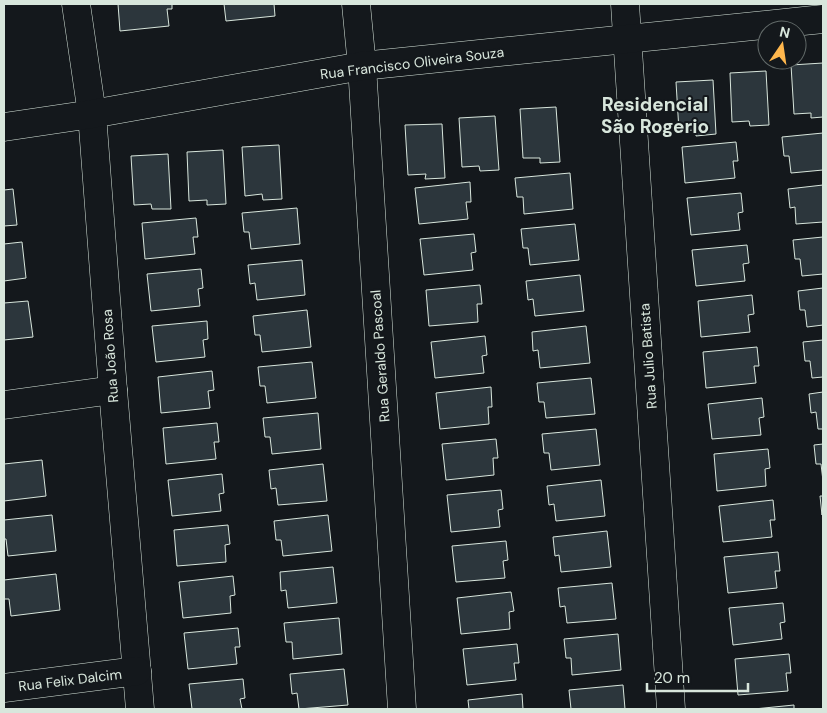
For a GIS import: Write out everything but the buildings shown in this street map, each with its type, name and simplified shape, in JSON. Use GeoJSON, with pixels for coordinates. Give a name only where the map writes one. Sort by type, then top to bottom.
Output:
{"type":"FeatureCollection","features":[{"type":"Feature","properties":{"kind":"street","name":"Rua João Rosa"},"geometry":{"type":"LineString","coordinates":[[76,4],[92,114],[140,709]]}},
{"type":"Feature","properties":{"kind":"street","name":"Rua Geraldo Pascoal"},"geometry":{"type":"LineString","coordinates":[[356,4],[362,66],[402,709]]}},
{"type":"Feature","properties":{"kind":"street","name":"Rua Julio Batista"},"geometry":{"type":"LineString","coordinates":[[625,4],[671,709]]}},
{"type":"Feature","properties":{"kind":"street","name":"Rua Francisco Oliveira Souza"},"geometry":{"type":"LineString","coordinates":[[4,127],[92,114],[362,66],[823,19]]}},
{"type":"Feature","properties":{"kind":"street"},"geometry":{"type":"LineString","coordinates":[[4,405],[113,390]]}},
{"type":"Feature","properties":{"kind":"street","name":"Rua Felix Dalcim"},"geometry":{"type":"LineString","coordinates":[[4,688],[137,671]]}},
{"type":"Feature","properties":{"kind":"district","name":"Residencial São Rogerio"},"geometry":{"type":"Point","coordinates":[655,115]}}]}
